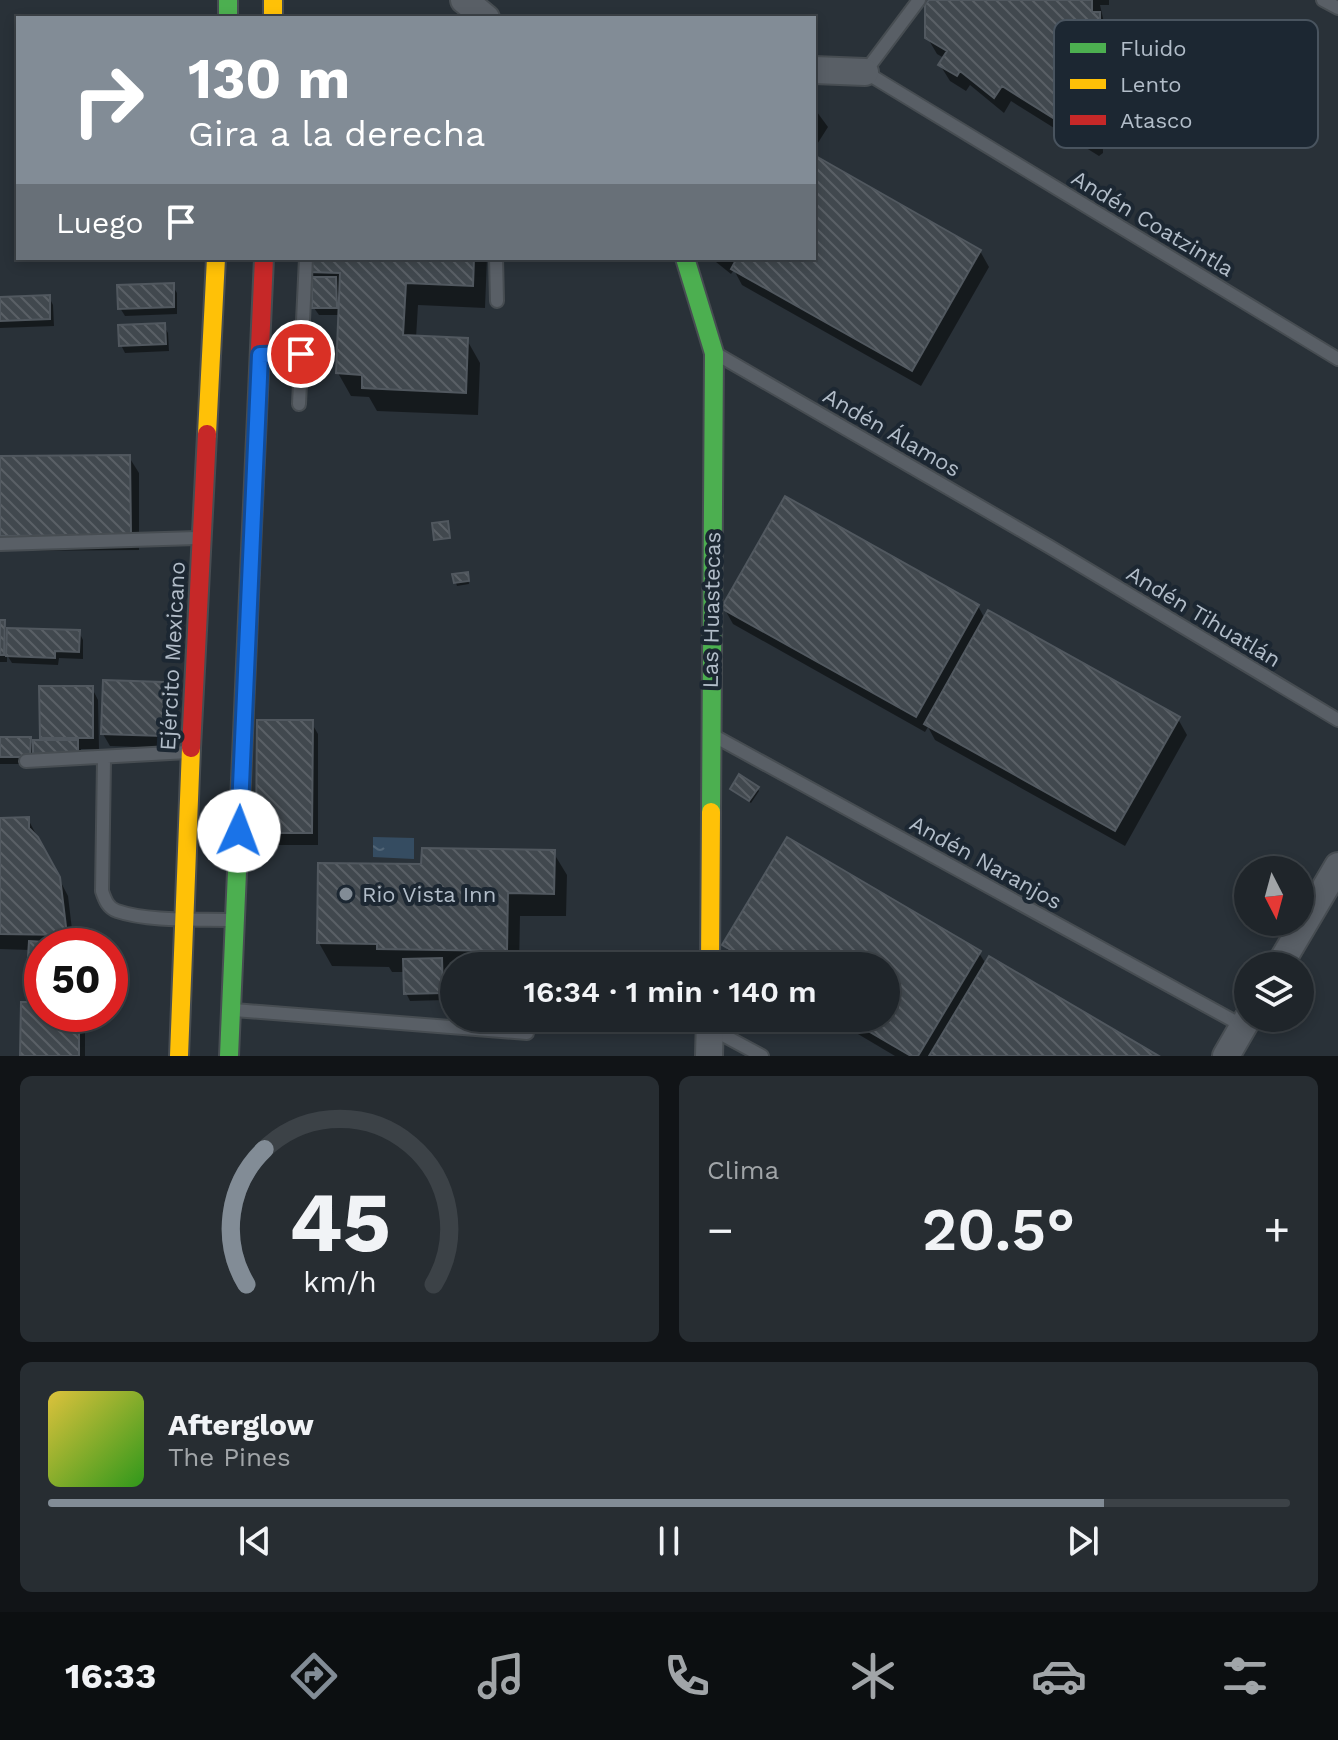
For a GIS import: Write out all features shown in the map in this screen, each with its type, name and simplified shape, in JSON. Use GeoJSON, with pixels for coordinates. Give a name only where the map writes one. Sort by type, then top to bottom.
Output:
{"type":"FeatureCollection","features":[{"type":"Feature","properties":{"kind":"main road","name":"Ejército Mexicano"},"geometry":{"type":"LineString","coordinates":[[179,1056],[182,919],[216,260]]}},
{"type":"Feature","properties":{"kind":"main road"},"geometry":{"type":"LineString","coordinates":[[229,1056],[264,260]]}},
{"type":"Feature","properties":{"kind":"main road","name":"Las Huastecas"},"geometry":{"type":"LineString","coordinates":[[686,260],[714,353],[709,733],[710,952]]}},
{"type":"Feature","properties":{"kind":"main road"},"geometry":{"type":"LineString","coordinates":[[199,592],[250,594]]}},
{"type":"Feature","properties":{"kind":"street"},"geometry":{"type":"LineString","coordinates":[[464,0],[484,16]]}},
{"type":"Feature","properties":{"kind":"street"},"geometry":{"type":"LineString","coordinates":[[816,70],[865,72]]}},
{"type":"Feature","properties":{"kind":"street"},"geometry":{"type":"LineString","coordinates":[[1287,952],[1338,866]]}},
{"type":"Feature","properties":{"kind":"street"},"geometry":{"type":"LineString","coordinates":[[709,1056],[710,1032]]}},
{"type":"Feature","properties":{"kind":"street"},"geometry":{"type":"LineString","coordinates":[[1226,1056],[1240,1032]]}},
{"type":"Feature","properties":{"kind":"lane"},"geometry":{"type":"LineString","coordinates":[[865,72],[919,0]]}},
{"type":"Feature","properties":{"kind":"lane"},"geometry":{"type":"LineString","coordinates":[[1323,0],[1338,8]]}},
{"type":"Feature","properties":{"kind":"lane","name":"Andén Coatzintla"},"geometry":{"type":"LineString","coordinates":[[865,72],[1338,359]]}},
{"type":"Feature","properties":{"kind":"lane"},"geometry":{"type":"LineString","coordinates":[[299,404],[306,260]]}},
{"type":"Feature","properties":{"kind":"lane"},"geometry":{"type":"LineString","coordinates":[[496,260],[497,301]]}},
{"type":"Feature","properties":{"kind":"lane","name":"Andén Álamos"},"geometry":{"type":"LineString","coordinates":[[714,353],[1050,547]]}},
{"type":"Feature","properties":{"kind":"lane"},"geometry":{"type":"LineString","coordinates":[[260,355],[301,354]]}},
{"type":"Feature","properties":{"kind":"lane"},"geometry":{"type":"LineString","coordinates":[[0,544],[202,538]]}},
{"type":"Feature","properties":{"kind":"lane","name":"Andén Tihuatlán"},"geometry":{"type":"LineString","coordinates":[[1050,547],[1338,720]]}},
{"type":"Feature","properties":{"kind":"lane","name":"Andén Naranjos"},"geometry":{"type":"LineString","coordinates":[[709,733],[1234,1016]]}},
{"type":"Feature","properties":{"kind":"lane"},"geometry":{"type":"LineString","coordinates":[[26,761],[104,760],[191,752]]}},
{"type":"Feature","properties":{"kind":"lane"},"geometry":{"type":"LineString","coordinates":[[104,760],[102,891],[105,901],[115,910],[182,919],[235,920]]}},
{"type":"Feature","properties":{"kind":"lane"},"geometry":{"type":"LineString","coordinates":[[231,1009],[527,1033]]}},
{"type":"Feature","properties":{"kind":"lane"},"geometry":{"type":"LineString","coordinates":[[724,1032],[762,1056]]}},
{"type":"Feature","properties":{"kind":"water"},"geometry":{"type":"Polygon","coordinates":[[[373,837],[414,838],[414,859],[373,857],[373,837]]]}},
{"type":"Feature","properties":{"kind":"building"},"geometry":{"type":"Polygon","coordinates":[[[929,0],[1092,0],[1092,12],[1100,12],[1100,20],[1054,20],[1054,118],[1002,86],[994,98],[960,71],[957,76],[938,65],[947,51],[925,38],[925,5],[929,0]]]}},
{"type":"Feature","properties":{"kind":"building"},"geometry":{"type":"Polygon","coordinates":[[[816,156],[981,250],[912,371],[731,269],[736,260],[816,260],[816,156]]]}},
{"type":"Feature","properties":{"kind":"building"},"geometry":{"type":"Polygon","coordinates":[[[309,260],[474,260],[473,286],[406,283],[403,335],[468,338],[466,393],[362,388],[362,375],[336,373],[340,273],[309,272],[309,260]]]}},
{"type":"Feature","properties":{"kind":"building"},"geometry":{"type":"Polygon","coordinates":[[[312,277],[336,277],[337,308],[312,308],[312,277]]]}},
{"type":"Feature","properties":{"kind":"building"},"geometry":{"type":"Polygon","coordinates":[[[174,283],[174,307],[118,309],[117,285],[174,283]]]}},
{"type":"Feature","properties":{"kind":"building"},"geometry":{"type":"Polygon","coordinates":[[[50,295],[50,319],[0,321],[0,297],[50,295]]]}},
{"type":"Feature","properties":{"kind":"building"},"geometry":{"type":"Polygon","coordinates":[[[165,323],[166,344],[119,346],[118,325],[165,323]]]}},
{"type":"Feature","properties":{"kind":"building"},"geometry":{"type":"Polygon","coordinates":[[[130,455],[131,535],[0,536],[0,456],[130,455]]]}},
{"type":"Feature","properties":{"kind":"building"},"geometry":{"type":"Polygon","coordinates":[[[785,496],[979,605],[916,717],[721,608],[785,496]]]}},
{"type":"Feature","properties":{"kind":"building"},"geometry":{"type":"Polygon","coordinates":[[[448,521],[450,538],[434,540],[432,523],[448,521]]]}},
{"type":"Feature","properties":{"kind":"building"},"geometry":{"type":"Polygon","coordinates":[[[468,572],[469,581],[454,583],[452,574],[468,572]]]}},
{"type":"Feature","properties":{"kind":"building"},"geometry":{"type":"Polygon","coordinates":[[[988,610],[1180,717],[1115,831],[924,724],[988,610]]]}},
{"type":"Feature","properties":{"kind":"building"},"geometry":{"type":"Polygon","coordinates":[[[0,620],[5,620],[4,655],[0,655],[0,620]]]}},
{"type":"Feature","properties":{"kind":"building"},"geometry":{"type":"Polygon","coordinates":[[[7,628],[80,630],[79,652],[55,651],[55,658],[6,656],[7,628]]]}},
{"type":"Feature","properties":{"kind":"building"},"geometry":{"type":"Polygon","coordinates":[[[103,680],[164,682],[163,736],[101,734],[103,680]]]}},
{"type":"Feature","properties":{"kind":"building"},"geometry":{"type":"Polygon","coordinates":[[[39,686],[93,686],[93,738],[40,738],[39,686]]]}},
{"type":"Feature","properties":{"kind":"building"},"geometry":{"type":"Polygon","coordinates":[[[257,720],[313,720],[312,833],[256,833],[257,720]]]}},
{"type":"Feature","properties":{"kind":"building"},"geometry":{"type":"Polygon","coordinates":[[[0,737],[31,737],[30,757],[0,757],[0,737]]]}},
{"type":"Feature","properties":{"kind":"building"},"geometry":{"type":"Polygon","coordinates":[[[33,740],[78,740],[78,757],[33,757],[33,740]]]}},
{"type":"Feature","properties":{"kind":"building"},"geometry":{"type":"Polygon","coordinates":[[[739,774],[759,787],[749,801],[730,789],[739,774]]]}},
{"type":"Feature","properties":{"kind":"building"},"geometry":{"type":"Polygon","coordinates":[[[29,817],[29,828],[38,837],[60,877],[66,928],[24,928],[24,934],[0,934],[0,818],[29,817]]]}},
{"type":"Feature","properties":{"kind":"building"},"geometry":{"type":"Polygon","coordinates":[[[787,837],[981,951],[918,1056],[911,1056],[870,1032],[900,1032],[900,952],[734,952],[722,945],[787,837]]]}},
{"type":"Feature","properties":{"kind":"building"},"geometry":{"type":"Polygon","coordinates":[[[422,848],[555,850],[554,894],[508,893],[507,951],[377,949],[377,944],[317,943],[318,863],[421,864],[422,848]]]}},
{"type":"Feature","properties":{"kind":"building"},"geometry":{"type":"Polygon","coordinates":[[[989,956],[1159,1056],[929,1056],[989,956]]]}},
{"type":"Feature","properties":{"kind":"building"},"geometry":{"type":"Polygon","coordinates":[[[440,958],[440,993],[404,994],[403,959],[440,958]]]}},
{"type":"Feature","properties":{"kind":"building"},"geometry":{"type":"Polygon","coordinates":[[[21,1002],[24,1002],[24,1032],[79,1032],[79,1056],[20,1056],[21,1002]]]}},
{"type":"Feature","properties":{"kind":"traffic: fast"},"geometry":{"type":"LineString","coordinates":[[228,0],[228,16]]}},
{"type":"Feature","properties":{"kind":"traffic: fast"},"geometry":{"type":"LineString","coordinates":[[686,260],[714,353],[711,812]]}},
{"type":"Feature","properties":{"kind":"traffic: fast"},"geometry":{"type":"LineString","coordinates":[[229,1056],[250,572]]}},
{"type":"Feature","properties":{"kind":"traffic: slow"},"geometry":{"type":"LineString","coordinates":[[273,0],[273,16]]}},
{"type":"Feature","properties":{"kind":"traffic: slow"},"geometry":{"type":"LineString","coordinates":[[207,434],[216,260]]}},
{"type":"Feature","properties":{"kind":"traffic: slow"},"geometry":{"type":"LineString","coordinates":[[179,1056],[191,748]]}},
{"type":"Feature","properties":{"kind":"traffic: slow"},"geometry":{"type":"LineString","coordinates":[[710,952],[711,812]]}},
{"type":"Feature","properties":{"kind":"traffic: jam"},"geometry":{"type":"LineString","coordinates":[[250,572],[264,260]]}},
{"type":"Feature","properties":{"kind":"traffic: jam"},"geometry":{"type":"LineString","coordinates":[[191,748],[207,434]]}},
{"type":"Feature","properties":{"kind":"place","name":"Rio Vista Inn"},"geometry":{"type":"Point","coordinates":[346,894]}},
{"type":"Feature","properties":{"kind":"route"},"geometry":{"type":"LineString","coordinates":[[239,831],[260,355],[301,354]]}}]}
